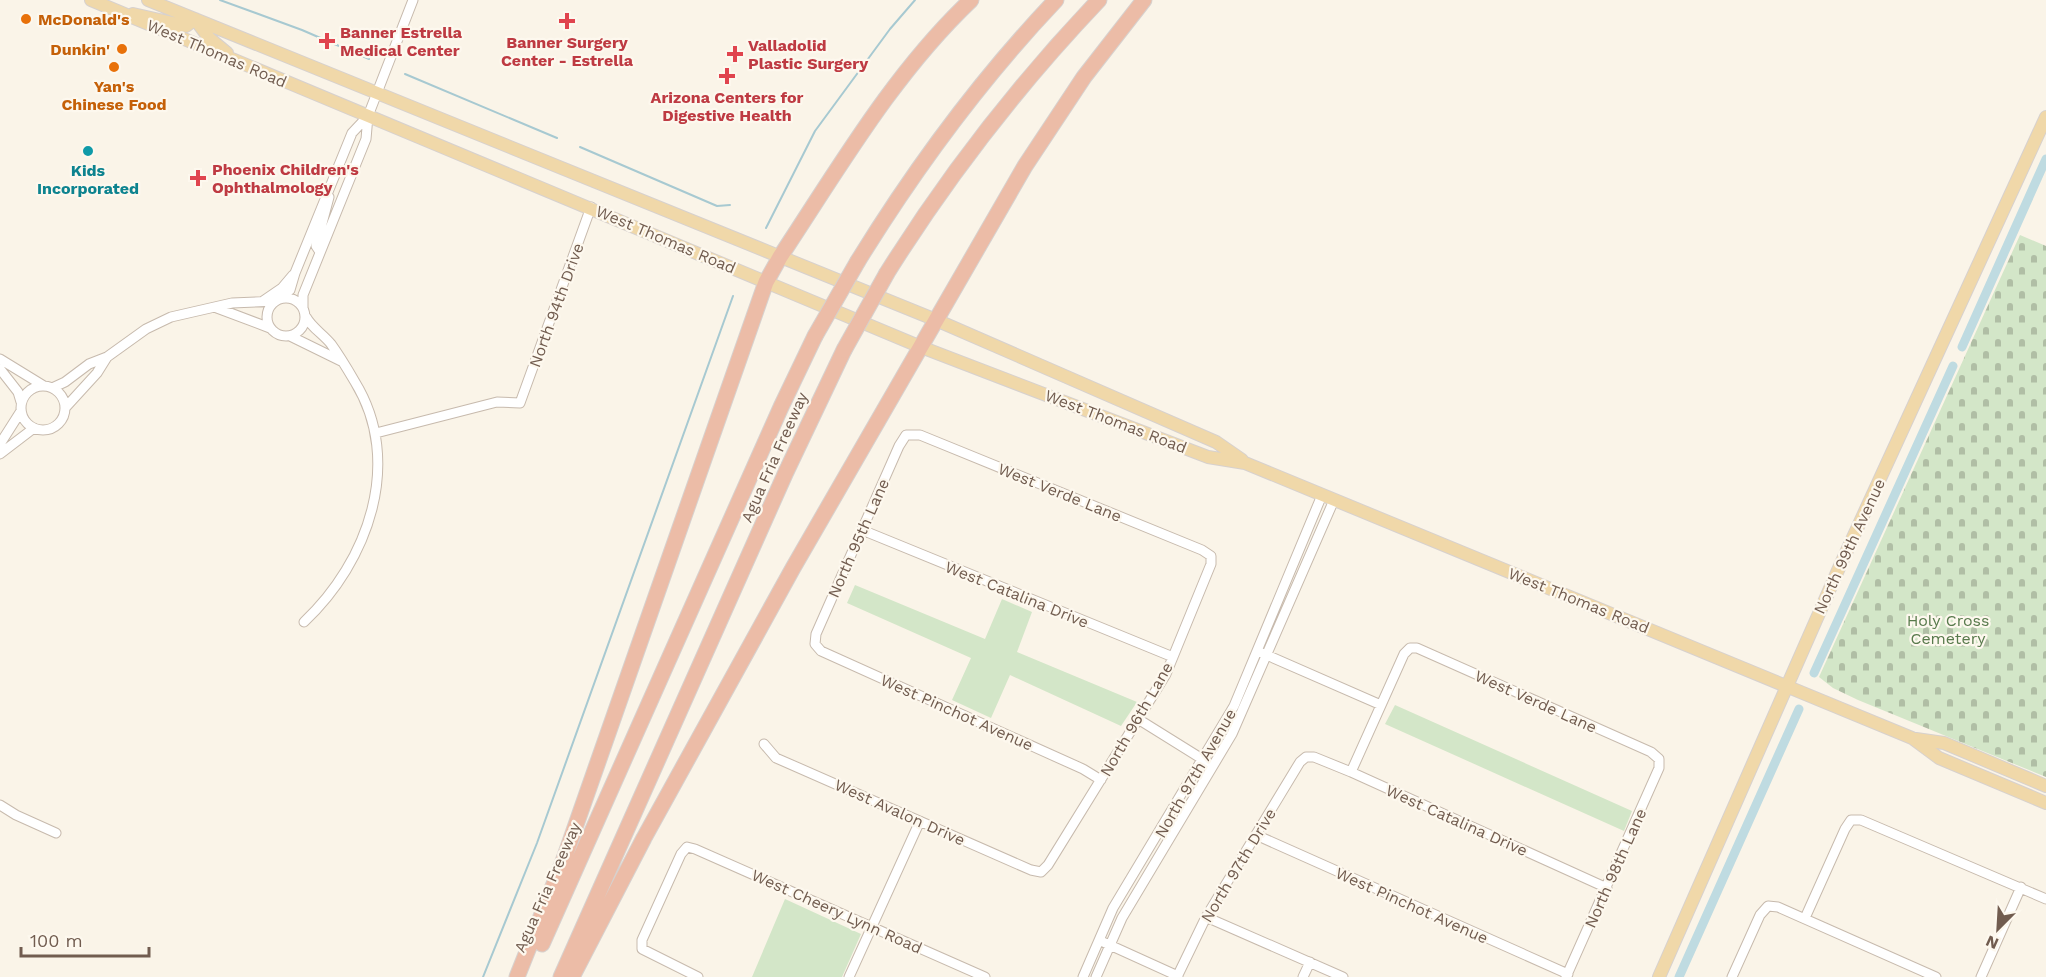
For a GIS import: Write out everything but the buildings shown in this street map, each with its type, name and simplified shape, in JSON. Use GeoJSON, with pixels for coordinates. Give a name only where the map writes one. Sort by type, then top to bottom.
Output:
{"type":"FeatureCollection","features":[{"type":"Feature","properties":{"kind":"highway"},"geometry":{"type":"LineString","coordinates":[[517,977],[564,859],[766,282],[780,257],[876,113],[928,44],[971,0]]}},
{"type":"Feature","properties":{"kind":"highway","name":"Agua Fria Freeway"},"geometry":{"type":"LineString","coordinates":[[527,977],[815,336],[900,194],[956,117],[1005,56],[1056,0]]}},
{"type":"Feature","properties":{"kind":"highway","name":"Agua Fria Freeway"},"geometry":{"type":"LineString","coordinates":[[561,977],[791,462],[844,350],[887,273],[946,184],[1004,107],[1099,0]]}},
{"type":"Feature","properties":{"kind":"highway"},"geometry":{"type":"LineString","coordinates":[[572,977],[644,838],[770,609],[1046,132],[1084,77],[1144,0]]}},
{"type":"Feature","properties":{"kind":"main road","name":"West Thomas Road"},"geometry":{"type":"LineString","coordinates":[[91,0],[591,207],[921,347],[1208,457],[1245,463]]}},
{"type":"Feature","properties":{"kind":"main road","name":"West Thomas Road"},"geometry":{"type":"LineString","coordinates":[[148,0],[562,171],[936,320],[1216,442],[1245,463],[1334,500],[1912,738],[1944,743],[2046,786]]}},
{"type":"Feature","properties":{"kind":"main road"},"geometry":{"type":"LineString","coordinates":[[120,12],[146,15],[179,25],[189,25],[195,19],[208,38],[237,62]]}},
{"type":"Feature","properties":{"kind":"main road","name":"North 99th Avenue"},"geometry":{"type":"LineString","coordinates":[[1659,977],[1786,686],[2046,117]]}},
{"type":"Feature","properties":{"kind":"main road"},"geometry":{"type":"LineString","coordinates":[[543,188],[554,181],[562,171]]}},
{"type":"Feature","properties":{"kind":"main road","name":"West Thomas Road"},"geometry":{"type":"LineString","coordinates":[[1912,738],[1939,758],[2046,803]]}},
{"type":"Feature","properties":{"kind":"street"},"geometry":{"type":"LineString","coordinates":[[290,336],[301,330],[304,312],[303,295],[366,139],[368,116],[413,0]]}},
{"type":"Feature","properties":{"kind":"street"},"geometry":{"type":"LineString","coordinates":[[270,328],[268,310],[290,290],[352,133],[368,116]]}},
{"type":"Feature","properties":{"kind":"street"},"geometry":{"type":"LineString","coordinates":[[320,252],[316,246],[327,210],[330,186]]}},
{"type":"Feature","properties":{"kind":"street","name":"North 94th Drive"},"geometry":{"type":"LineString","coordinates":[[376,433],[497,402],[520,403],[591,207]]}},
{"type":"Feature","properties":{"kind":"street"},"geometry":{"type":"LineString","coordinates":[[263,301],[282,288],[295,273]]}},
{"type":"Feature","properties":{"kind":"street"},"geometry":{"type":"LineString","coordinates":[[0,444],[30,390],[65,382],[89,364],[106,357],[156,324],[186,312],[217,308],[232,303],[294,299],[330,343],[362,394],[376,433],[379,460],[378,485],[364,531],[340,582],[326,601],[304,621]]}},
{"type":"Feature","properties":{"kind":"street"},"geometry":{"type":"LineString","coordinates":[[217,308],[270,328],[278,335],[290,336],[341,361]]}},
{"type":"Feature","properties":{"kind":"street"},"geometry":{"type":"LineString","coordinates":[[0,369],[18,392],[23,418],[34,428],[46,430],[58,424],[65,408],[97,373],[106,357]]}},
{"type":"Feature","properties":{"kind":"street"},"geometry":{"type":"LineString","coordinates":[[0,359],[62,396],[65,408]]}},
{"type":"Feature","properties":{"kind":"street"},"geometry":{"type":"LineString","coordinates":[[0,454],[34,428]]}},
{"type":"Feature","properties":{"kind":"street","name":"North 95th Lane"},"geometry":{"type":"LineString","coordinates":[[815,644],[816,634],[899,446],[906,435]]}},
{"type":"Feature","properties":{"kind":"street","name":"West Verde Lane"},"geometry":{"type":"LineString","coordinates":[[906,435],[920,435],[1191,545],[1211,556]]}},
{"type":"Feature","properties":{"kind":"street","name":"North 97th Avenue"},"geometry":{"type":"LineString","coordinates":[[1096,977],[1108,944],[1232,734],[1322,495]]}},
{"type":"Feature","properties":{"kind":"street","name":"North 97th Avenue"},"geometry":{"type":"LineString","coordinates":[[1083,977],[1113,908],[1204,760],[1234,706],[1334,500]]}},
{"type":"Feature","properties":{"kind":"street","name":"West Catalina Drive"},"geometry":{"type":"LineString","coordinates":[[862,530],[1173,657]]}},
{"type":"Feature","properties":{"kind":"street","name":"North 96th Lane"},"geometry":{"type":"LineString","coordinates":[[1041,872],[1048,865],[1166,674],[1211,564],[1211,556]]}},
{"type":"Feature","properties":{"kind":"street","name":"West Pinchot Avenue"},"geometry":{"type":"LineString","coordinates":[[815,644],[821,651],[1083,769],[1101,780]]}},
{"type":"Feature","properties":{"kind":"street","name":"West Verde Lane"},"geometry":{"type":"LineString","coordinates":[[1381,705],[1404,654],[1410,648],[1418,648],[1642,748],[1659,759]]}},
{"type":"Feature","properties":{"kind":"street"},"geometry":{"type":"LineString","coordinates":[[1261,653],[1381,705],[1351,772]]}},
{"type":"Feature","properties":{"kind":"street"},"geometry":{"type":"LineString","coordinates":[[1138,719],[1213,766]]}},
{"type":"Feature","properties":{"kind":"street","name":"West Avalon Drive"},"geometry":{"type":"LineString","coordinates":[[764,744],[776,758],[1041,872]]}},
{"type":"Feature","properties":{"kind":"street","name":"West Catalina Drive"},"geometry":{"type":"LineString","coordinates":[[1306,757],[1314,757],[1351,772],[1607,888]]}},
{"type":"Feature","properties":{"kind":"street","name":"North 97th Drive"},"geometry":{"type":"LineString","coordinates":[[1178,976],[1206,917],[1300,762],[1306,757]]}},
{"type":"Feature","properties":{"kind":"street","name":"North 98th Lane"},"geometry":{"type":"LineString","coordinates":[[1567,976],[1659,768],[1659,759]]}},
{"type":"Feature","properties":{"kind":"street"},"geometry":{"type":"LineString","coordinates":[[0,805],[56,833]]}},
{"type":"Feature","properties":{"kind":"street"},"geometry":{"type":"LineString","coordinates":[[1804,918],[1851,820],[1861,820],[2046,899]]}},
{"type":"Feature","properties":{"kind":"street"},"geometry":{"type":"LineString","coordinates":[[849,977],[920,821]]}},
{"type":"Feature","properties":{"kind":"street","name":"West Pinchot Avenue"},"geometry":{"type":"LineString","coordinates":[[1256,836],[1567,976]]}},
{"type":"Feature","properties":{"kind":"street","name":"West Cheery Lynn Road"},"geometry":{"type":"LineString","coordinates":[[698,977],[642,949],[642,940],[681,854],[687,848],[695,849],[985,977]]}},
{"type":"Feature","properties":{"kind":"street"},"geometry":{"type":"LineString","coordinates":[[1981,977],[2021,887]]}},
{"type":"Feature","properties":{"kind":"street"},"geometry":{"type":"LineString","coordinates":[[1732,977],[1760,915],[1768,906],[1778,907],[1936,977]]}},
{"type":"Feature","properties":{"kind":"street"},"geometry":{"type":"LineString","coordinates":[[1206,917],[1343,977]]}},
{"type":"Feature","properties":{"kind":"street"},"geometry":{"type":"LineString","coordinates":[[1098,940],[1178,976]]}},
{"type":"Feature","properties":{"kind":"street"},"geometry":{"type":"LineString","coordinates":[[1303,977],[1310,962]]}},
{"type":"Feature","properties":{"kind":"green space","name":"Holy Cross Cemetery"},"geometry":{"type":"Polygon","coordinates":[[[2020,235],[2046,246],[2046,777],[1858,700],[1833,688],[1819,677],[2020,235]]]}},
{"type":"Feature","properties":{"kind":"green space"},"geometry":{"type":"Polygon","coordinates":[[[855,585],[985,639],[1002,599],[1032,612],[1017,652],[1137,702],[1121,726],[1010,675],[991,718],[952,700],[971,658],[847,603],[855,585]]]}},
{"type":"Feature","properties":{"kind":"green space"},"geometry":{"type":"Polygon","coordinates":[[[1395,705],[1632,811],[1624,831],[1385,724],[1395,705]]]}},
{"type":"Feature","properties":{"kind":"green space"},"geometry":{"type":"Polygon","coordinates":[[[785,899],[861,934],[842,977],[752,977],[785,899]]]}},
{"type":"Feature","properties":{"kind":"waterway"},"geometry":{"type":"LineString","coordinates":[[220,0],[302,30],[369,59]]}},
{"type":"Feature","properties":{"kind":"waterway"},"geometry":{"type":"LineString","coordinates":[[766,228],[815,131],[890,29],[915,0]]}},
{"type":"Feature","properties":{"kind":"waterway"},"geometry":{"type":"LineString","coordinates":[[405,74],[557,138]]}},
{"type":"Feature","properties":{"kind":"waterway"},"geometry":{"type":"LineString","coordinates":[[580,147],[717,206],[730,205]]}},
{"type":"Feature","properties":{"kind":"waterway"},"geometry":{"type":"LineString","coordinates":[[1962,347],[2046,159]]}},
{"type":"Feature","properties":{"kind":"waterway"},"geometry":{"type":"LineString","coordinates":[[483,977],[537,843],[733,296]]}},
{"type":"Feature","properties":{"kind":"waterway"},"geometry":{"type":"LineString","coordinates":[[1814,673],[1953,366]]}},
{"type":"Feature","properties":{"kind":"waterway"},"geometry":{"type":"LineString","coordinates":[[1679,977],[1799,709]]}},
{"type":"Feature","properties":{"kind":"place","name":"McDonald's"},"geometry":{"type":"Point","coordinates":[26,19]}},
{"type":"Feature","properties":{"kind":"place","name":"Banner Surgery Center - Estrella"},"geometry":{"type":"Point","coordinates":[567,21]}},
{"type":"Feature","properties":{"kind":"place","name":"Banner Estrella Medical Center"},"geometry":{"type":"Point","coordinates":[327,41]}},
{"type":"Feature","properties":{"kind":"place","name":"Dunkin'"},"geometry":{"type":"Point","coordinates":[122,49]}},
{"type":"Feature","properties":{"kind":"place","name":"Valladolid Plastic Surgery"},"geometry":{"type":"Point","coordinates":[735,54]}},
{"type":"Feature","properties":{"kind":"place","name":"Yan's Chinese Food"},"geometry":{"type":"Point","coordinates":[114,67]}},
{"type":"Feature","properties":{"kind":"place","name":"Arizona Centers for Digestive Health"},"geometry":{"type":"Point","coordinates":[727,76]}},
{"type":"Feature","properties":{"kind":"place","name":"Kids Incorporated"},"geometry":{"type":"Point","coordinates":[88,151]}},
{"type":"Feature","properties":{"kind":"place","name":"Phoenix Children's Ophthalmology"},"geometry":{"type":"Point","coordinates":[198,178]}}]}
